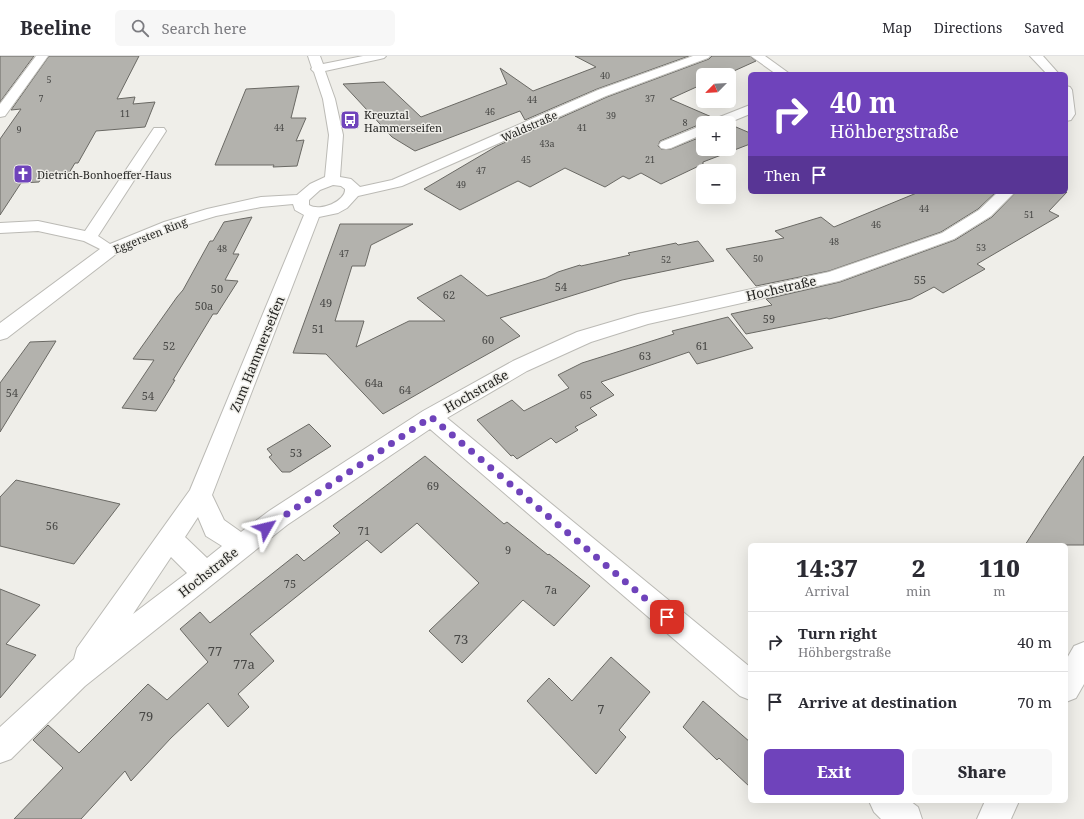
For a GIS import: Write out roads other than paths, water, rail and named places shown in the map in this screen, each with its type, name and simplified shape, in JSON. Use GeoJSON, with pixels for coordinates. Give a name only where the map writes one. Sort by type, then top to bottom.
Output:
{"type":"FeatureCollection","features":[{"type":"Feature","properties":{"kind":"street"},"geometry":{"type":"LineString","coordinates":[[0,113],[42,56]]}},
{"type":"Feature","properties":{"kind":"street"},"geometry":{"type":"LineString","coordinates":[[307,206],[340,207],[352,197],[353,193],[352,187],[347,182],[332,180],[336,135],[329,99],[317,69],[314,56]]}},
{"type":"Feature","properties":{"kind":"street"},"geometry":{"type":"LineString","coordinates":[[317,69],[380,56]]}},
{"type":"Feature","properties":{"kind":"street","name":"Waldstraße"},"geometry":{"type":"LineString","coordinates":[[353,193],[397,183],[602,93],[704,56]]}},
{"type":"Feature","properties":{"kind":"street"},"geometry":{"type":"LineString","coordinates":[[757,56],[781,72]]}},
{"type":"Feature","properties":{"kind":"street"},"geometry":{"type":"LineString","coordinates":[[1036,56],[1051,72]]}},
{"type":"Feature","properties":{"kind":"street"},"geometry":{"type":"LineString","coordinates":[[734,116],[748,110]]}},
{"type":"Feature","properties":{"kind":"street"},"geometry":{"type":"LineString","coordinates":[[89,237],[159,131]]}},
{"type":"Feature","properties":{"kind":"street"},"geometry":{"type":"LineString","coordinates":[[666,144],[696,132]]}},
{"type":"Feature","properties":{"kind":"street","name":"Zum Hammerseifen"},"geometry":{"type":"LineString","coordinates":[[75,676],[200,495],[313,188],[332,180]]}},
{"type":"Feature","properties":{"kind":"street","name":"Hochstraße"},"geometry":{"type":"LineString","coordinates":[[0,748],[75,676],[278,518],[431,417],[520,366],[584,337],[645,318],[833,277],[948,236],[985,213],[1006,194]]}},
{"type":"Feature","properties":{"kind":"street","name":"Eggersten Ring"},"geometry":{"type":"LineString","coordinates":[[0,333],[110,250],[170,225],[213,212],[261,202],[307,206]]}},
{"type":"Feature","properties":{"kind":"street"},"geometry":{"type":"LineString","coordinates":[[0,228],[38,226],[89,237],[110,250]]}},
{"type":"Feature","properties":{"kind":"street"},"geometry":{"type":"LineString","coordinates":[[431,417],[748,684]]}},
{"type":"Feature","properties":{"kind":"street"},"geometry":{"type":"LineString","coordinates":[[200,495],[215,528],[242,546]]}},
{"type":"Feature","properties":{"kind":"street"},"geometry":{"type":"LineString","coordinates":[[170,539],[206,574]]}},
{"type":"Feature","properties":{"kind":"street"},"geometry":{"type":"LineString","coordinates":[[1068,684],[1084,656]]}},
{"type":"Feature","properties":{"kind":"street"},"geometry":{"type":"LineString","coordinates":[[887,803],[906,819]]}},
{"type":"Feature","properties":{"kind":"street"},"geometry":{"type":"LineString","coordinates":[[993,819],[1002,803]]}},
{"type":"Feature","properties":{"kind":"place","name":"Kreuztal Hammerseifen"},"geometry":{"type":"Point","coordinates":[350,120]}},
{"type":"Feature","properties":{"kind":"place","name":"Dietrich-Bonhoeffer-Haus"},"geometry":{"type":"Point","coordinates":[23,174]}}]}
